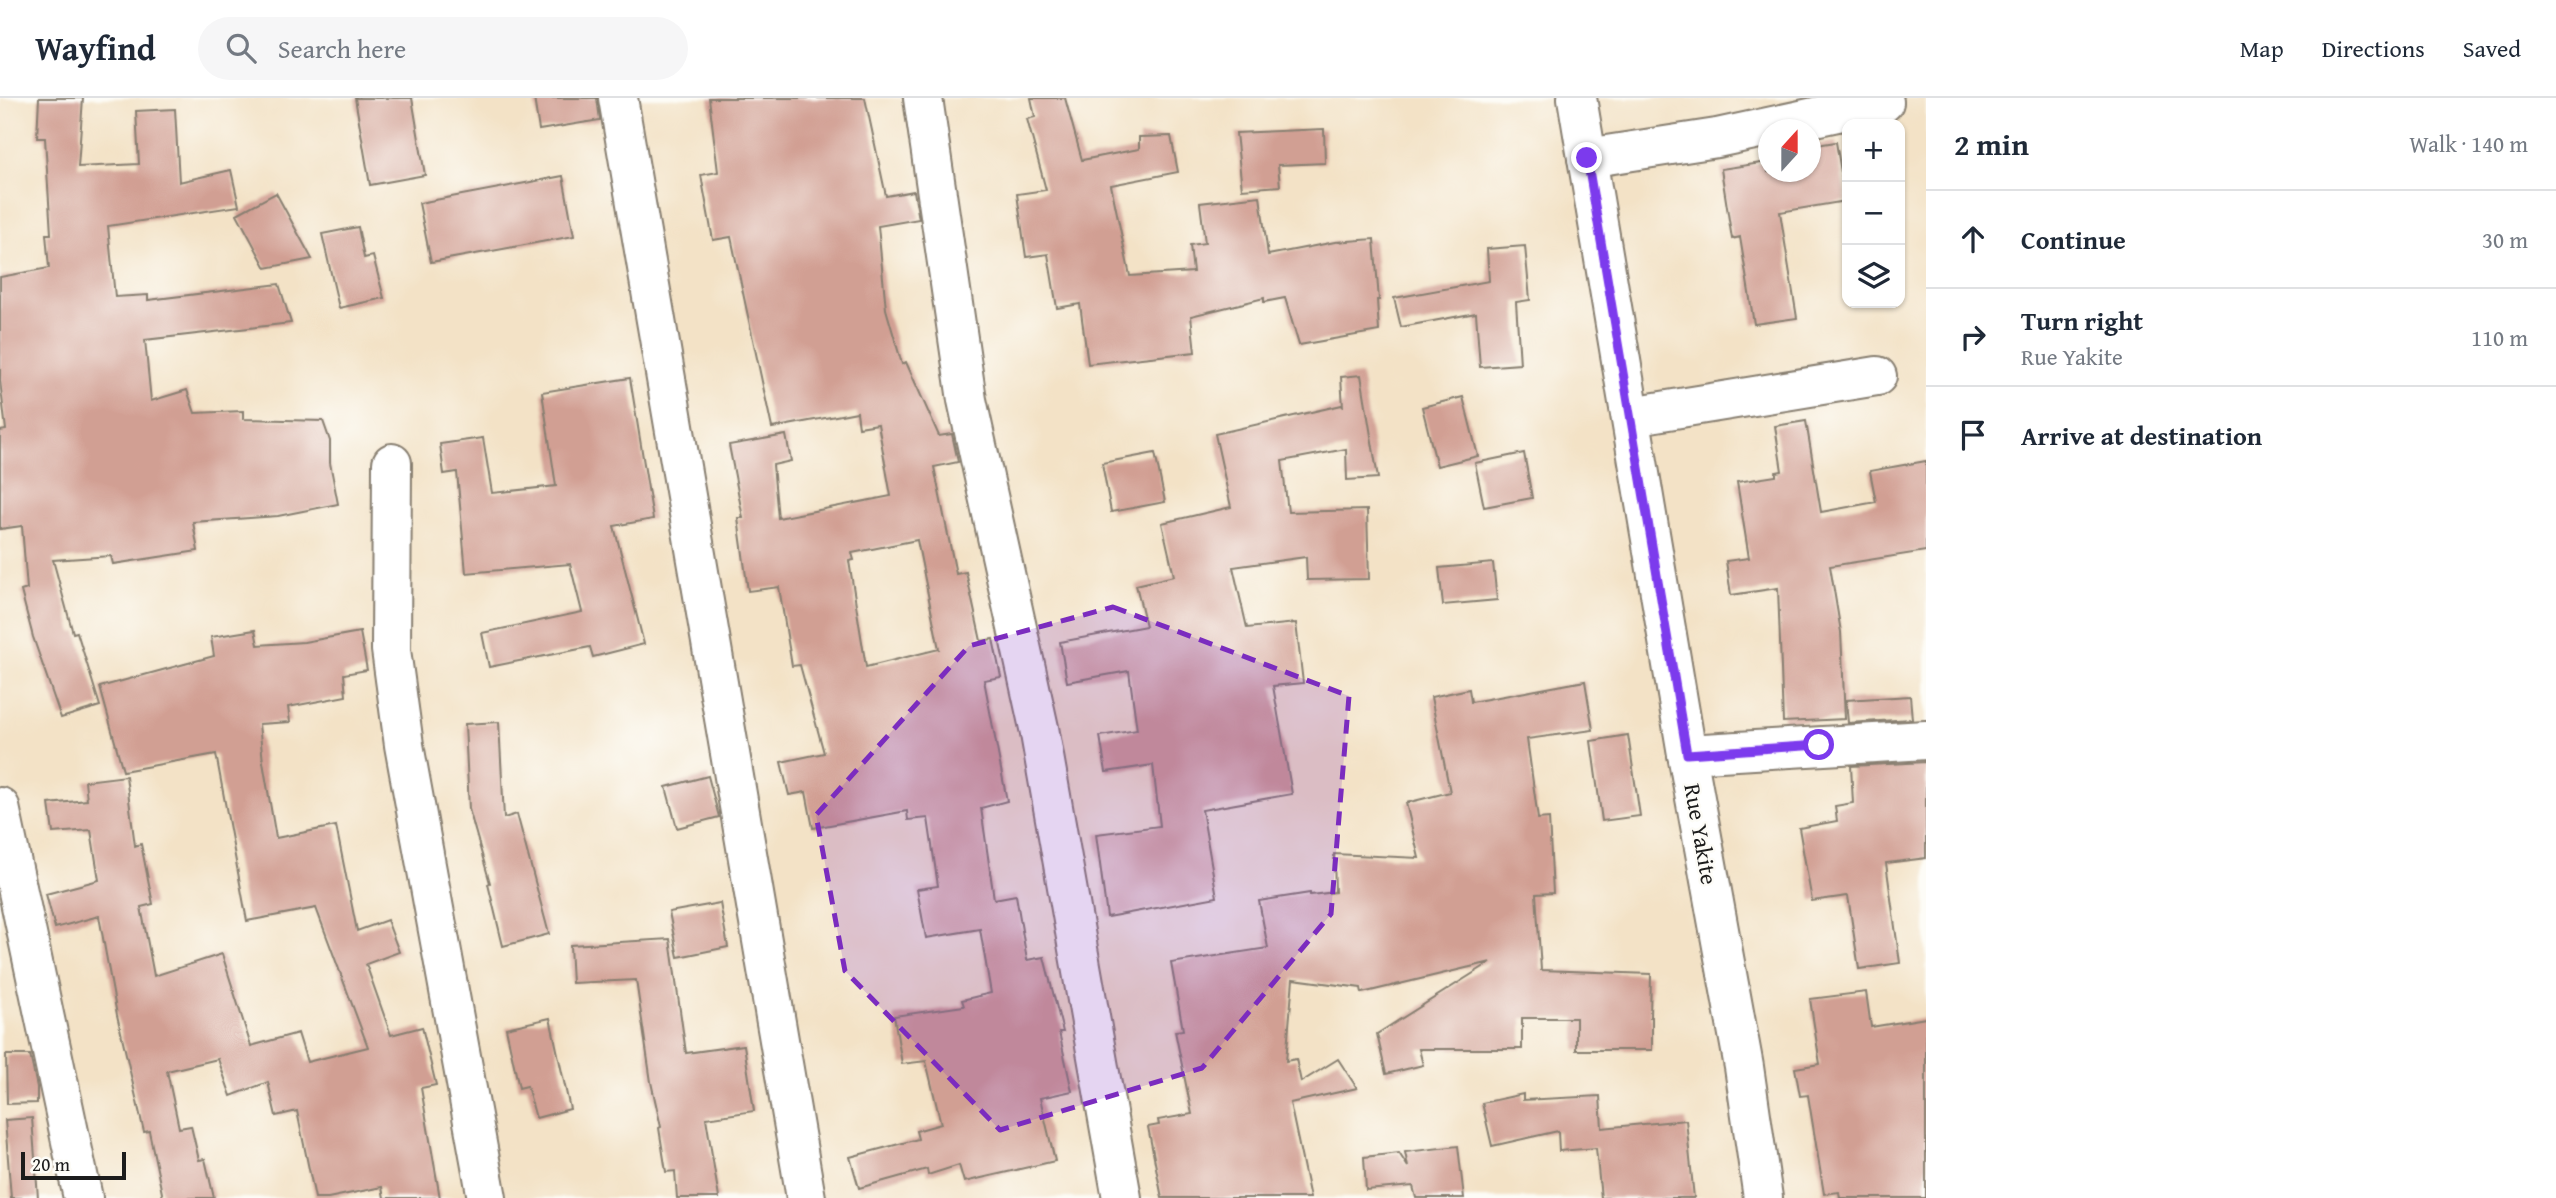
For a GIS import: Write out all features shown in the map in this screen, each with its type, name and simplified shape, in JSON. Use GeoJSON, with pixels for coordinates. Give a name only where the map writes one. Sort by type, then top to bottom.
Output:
{"type":"FeatureCollection","features":[{"type":"Feature","properties":{"kind":"street"},"geometry":{"type":"LineString","coordinates":[[618,98],[806,1198]]}},
{"type":"Feature","properties":{"kind":"street"},"geometry":{"type":"LineString","coordinates":[[923,98],[967,400],[1039,728],[1122,1198]]}},
{"type":"Feature","properties":{"kind":"street","name":"Rue Yakite"},"geometry":{"type":"LineString","coordinates":[[1577,98],[1687,754],[1744,1067],[1763,1198]]}},
{"type":"Feature","properties":{"kind":"street"},"geometry":{"type":"LineString","coordinates":[[1587,158],[1717,138],[1884,102]]}},
{"type":"Feature","properties":{"kind":"street"},"geometry":{"type":"LineString","coordinates":[[1631,416],[1877,376]]}},
{"type":"Feature","properties":{"kind":"street"},"geometry":{"type":"LineString","coordinates":[[392,463],[391,650],[404,745],[487,1198]]}},
{"type":"Feature","properties":{"kind":"street"},"geometry":{"type":"LineString","coordinates":[[1687,754],[1926,740]]}},
{"type":"Feature","properties":{"kind":"street"},"geometry":{"type":"LineString","coordinates":[[0,807],[83,1198]]}},
{"type":"Feature","properties":{"kind":"highlighted area"},"geometry":{"type":"Polygon","coordinates":[[[1113,607],[1349,696],[1331,914],[1202,1068],[1000,1130],[845,971],[816,815],[969,646],[1113,607]]]}},
{"type":"Feature","properties":{"kind":"building"},"geometry":{"type":"Polygon","coordinates":[[[39,98],[83,98],[78,167],[139,164],[136,111],[175,109],[179,182],[231,170],[239,206],[108,226],[115,297],[148,295],[148,300],[279,284],[291,323],[145,340],[151,401],[187,390],[195,413],[243,411],[243,419],[323,421],[330,441],[330,463],[338,504],[278,516],[193,522],[198,551],[113,564],[111,556],[53,560],[73,633],[77,632],[100,706],[61,718],[33,637],[21,591],[27,589],[22,526],[0,529],[0,431],[6,430],[0,381],[0,277],[49,268],[46,234],[51,234],[45,138],[37,138],[39,98]]]}},
{"type":"Feature","properties":{"kind":"building"},"geometry":{"type":"Polygon","coordinates":[[[355,98],[412,98],[425,175],[370,185],[355,98]]]}},
{"type":"Feature","properties":{"kind":"building"},"geometry":{"type":"Polygon","coordinates":[[[534,98],[597,98],[600,120],[539,130],[534,98]]]}},
{"type":"Feature","properties":{"kind":"building"},"geometry":{"type":"Polygon","coordinates":[[[709,98],[865,98],[886,196],[914,191],[919,219],[878,226],[886,309],[902,364],[906,362],[939,436],[952,434],[958,462],[934,467],[956,574],[966,572],[981,641],[993,639],[1001,677],[984,680],[1007,801],[981,808],[994,899],[1016,895],[1027,960],[1044,957],[1063,1032],[1059,1032],[1072,1091],[1040,1098],[1055,1161],[964,1182],[959,1165],[928,1175],[927,1169],[859,1188],[850,1157],[918,1139],[916,1131],[941,1124],[926,1061],[902,1064],[894,1016],[964,1006],[962,1000],[991,993],[980,929],[926,938],[917,889],[938,886],[928,818],[908,820],[907,811],[813,828],[806,792],[789,795],[781,762],[824,753],[800,665],[792,666],[779,587],[748,591],[738,518],[743,518],[729,445],[786,435],[791,461],[773,465],[778,518],[891,496],[878,424],[859,427],[857,412],[772,428],[731,237],[713,240],[701,175],[718,172],[709,98]],[[917,540],[852,553],[854,560],[849,561],[866,667],[939,649],[917,540]]]}},
{"type":"Feature","properties":{"kind":"building"},"geometry":{"type":"Polygon","coordinates":[[[1031,98],[1065,98],[1082,160],[1139,149],[1139,137],[1171,136],[1178,172],[1111,185],[1130,276],[1193,272],[1190,245],[1205,243],[1200,203],[1260,196],[1268,255],[1335,242],[1374,239],[1379,331],[1299,345],[1285,298],[1264,302],[1264,298],[1191,316],[1195,352],[1088,364],[1080,304],[1057,308],[1048,254],[1026,257],[1017,194],[1046,190],[1027,119],[1035,117],[1031,98]]]}},
{"type":"Feature","properties":{"kind":"building"},"geometry":{"type":"Polygon","coordinates":[[[1324,129],[1325,163],[1278,165],[1280,186],[1242,189],[1236,133],[1324,129]]]}},
{"type":"Feature","properties":{"kind":"building"},"geometry":{"type":"Polygon","coordinates":[[[1836,142],[1842,177],[1842,202],[1780,212],[1797,318],[1754,324],[1740,237],[1732,239],[1721,169],[1758,163],[1758,182],[1821,182],[1821,144],[1836,142]]]}},
{"type":"Feature","properties":{"kind":"building"},"geometry":{"type":"Polygon","coordinates":[[[563,176],[574,236],[431,262],[419,203],[563,176]]]}},
{"type":"Feature","properties":{"kind":"building"},"geometry":{"type":"Polygon","coordinates":[[[276,193],[312,259],[266,268],[237,214],[276,193]]]}},
{"type":"Feature","properties":{"kind":"building"},"geometry":{"type":"Polygon","coordinates":[[[358,227],[364,258],[373,256],[384,298],[339,308],[322,234],[358,227]]]}},
{"type":"Feature","properties":{"kind":"building"},"geometry":{"type":"Polygon","coordinates":[[[1525,246],[1530,300],[1516,302],[1520,364],[1480,367],[1476,313],[1401,327],[1394,298],[1489,281],[1487,249],[1525,246]]]}},
{"type":"Feature","properties":{"kind":"building"},"geometry":{"type":"Polygon","coordinates":[[[1361,375],[1378,478],[1347,480],[1346,449],[1282,461],[1288,512],[1367,510],[1369,579],[1307,580],[1306,557],[1233,567],[1247,628],[1296,623],[1303,683],[1273,686],[1292,794],[1202,810],[1217,897],[1107,917],[1096,834],[1160,826],[1153,765],[1106,772],[1100,736],[1137,730],[1129,671],[1067,682],[1060,642],[1146,626],[1136,585],[1174,576],[1162,523],[1231,507],[1215,434],[1342,405],[1343,407],[1341,377],[1361,375]]]}},
{"type":"Feature","properties":{"kind":"building"},"geometry":{"type":"Polygon","coordinates":[[[630,378],[653,519],[614,526],[644,644],[593,657],[590,647],[489,667],[482,633],[582,612],[570,564],[466,573],[457,472],[444,474],[440,444],[483,438],[492,493],[556,486],[542,392],[630,378]]]}},
{"type":"Feature","properties":{"kind":"building"},"geometry":{"type":"Polygon","coordinates":[[[1463,397],[1478,456],[1437,466],[1422,407],[1463,397]]]}},
{"type":"Feature","properties":{"kind":"building"},"geometry":{"type":"Polygon","coordinates":[[[1806,421],[1821,512],[1876,502],[1870,471],[1926,461],[1926,551],[1830,566],[1841,632],[1845,719],[1783,722],[1778,588],[1731,595],[1726,561],[1749,558],[1737,482],[1776,476],[1776,472],[1782,471],[1775,426],[1806,421]]]}},
{"type":"Feature","properties":{"kind":"building"},"geometry":{"type":"Polygon","coordinates":[[[1155,453],[1165,502],[1111,512],[1102,463],[1155,453]]]}},
{"type":"Feature","properties":{"kind":"building"},"geometry":{"type":"Polygon","coordinates":[[[1524,453],[1532,498],[1484,507],[1475,463],[1524,453]]]}},
{"type":"Feature","properties":{"kind":"building"},"geometry":{"type":"Polygon","coordinates":[[[1493,563],[1497,600],[1443,605],[1439,568],[1493,563]]]}},
{"type":"Feature","properties":{"kind":"building"},"geometry":{"type":"Polygon","coordinates":[[[255,630],[258,645],[304,642],[360,632],[367,670],[344,674],[346,696],[288,707],[290,722],[259,724],[263,762],[276,838],[336,826],[357,931],[387,920],[399,952],[366,964],[391,1035],[422,1027],[436,1085],[421,1088],[440,1198],[384,1198],[382,1187],[328,1198],[315,1198],[297,1111],[276,1116],[268,1082],[231,1096],[218,1059],[167,1071],[179,1128],[191,1126],[199,1160],[205,1159],[214,1198],[163,1198],[149,1131],[144,1132],[117,1015],[99,916],[55,928],[46,894],[99,880],[91,830],[53,833],[49,804],[87,800],[85,781],[126,776],[135,846],[141,844],[153,904],[141,907],[154,976],[222,954],[251,1046],[298,1033],[307,1062],[368,1047],[316,908],[247,921],[216,754],[123,771],[100,687],[214,656],[211,637],[255,630]]]}},
{"type":"Feature","properties":{"kind":"building"},"geometry":{"type":"Polygon","coordinates":[[[1585,681],[1593,730],[1527,739],[1538,819],[1549,818],[1553,893],[1536,894],[1541,970],[1651,974],[1652,1050],[1576,1050],[1576,1018],[1522,1018],[1522,1049],[1419,1049],[1423,1065],[1386,1074],[1377,1034],[1491,962],[1362,993],[1361,988],[1293,979],[1286,1061],[1296,1059],[1301,1082],[1338,1059],[1357,1088],[1290,1103],[1310,1198],[1162,1198],[1148,1127],[1159,1125],[1158,1120],[1192,1114],[1175,1031],[1183,1030],[1171,963],[1268,948],[1259,901],[1335,892],[1334,854],[1419,858],[1406,803],[1450,792],[1431,697],[1469,689],[1471,702],[1585,681]]]}},
{"type":"Feature","properties":{"kind":"building"},"geometry":{"type":"Polygon","coordinates":[[[1910,696],[1912,719],[1848,723],[1846,700],[1910,696]]]}},
{"type":"Feature","properties":{"kind":"building"},"geometry":{"type":"Polygon","coordinates":[[[499,722],[504,818],[517,814],[549,934],[503,946],[488,884],[490,883],[469,809],[465,724],[499,722]]]}},
{"type":"Feature","properties":{"kind":"building"},"geometry":{"type":"Polygon","coordinates":[[[1628,735],[1640,816],[1602,821],[1591,741],[1628,735]]]}},
{"type":"Feature","properties":{"kind":"building"},"geometry":{"type":"Polygon","coordinates":[[[1926,762],[1926,858],[1886,863],[1900,963],[1859,969],[1848,896],[1812,901],[1799,828],[1837,821],[1835,806],[1853,803],[1851,766],[1926,762]]]}},
{"type":"Feature","properties":{"kind":"building"},"geometry":{"type":"Polygon","coordinates":[[[708,776],[719,817],[677,828],[666,787],[708,776]]]}},
{"type":"Feature","properties":{"kind":"building"},"geometry":{"type":"Polygon","coordinates":[[[720,903],[728,947],[678,957],[669,912],[720,903]]]}},
{"type":"Feature","properties":{"kind":"building"},"geometry":{"type":"Polygon","coordinates":[[[670,939],[686,1053],[744,1045],[754,1111],[706,1118],[719,1198],[677,1198],[675,1171],[666,1172],[636,980],[572,983],[570,945],[670,939]]]}},
{"type":"Feature","properties":{"kind":"building"},"geometry":{"type":"Polygon","coordinates":[[[1866,992],[1871,1027],[1926,1018],[1926,1198],[1840,1198],[1839,1192],[1824,1194],[1808,1095],[1800,1096],[1795,1068],[1820,1064],[1810,999],[1866,992]]]}},
{"type":"Feature","properties":{"kind":"building"},"geometry":{"type":"Polygon","coordinates":[[[550,1018],[570,1109],[536,1118],[527,1086],[519,1088],[506,1028],[550,1018]]]}},
{"type":"Feature","properties":{"kind":"building"},"geometry":{"type":"Polygon","coordinates":[[[6,1055],[30,1055],[37,1087],[37,1103],[7,1104],[6,1055]]]}},
{"type":"Feature","properties":{"kind":"building"},"geometry":{"type":"Polygon","coordinates":[[[1523,1094],[1523,1100],[1600,1096],[1602,1128],[1686,1120],[1694,1198],[1601,1198],[1596,1148],[1559,1151],[1558,1131],[1492,1146],[1482,1103],[1523,1094]]]}},
{"type":"Feature","properties":{"kind":"building"},"geometry":{"type":"Polygon","coordinates":[[[32,1118],[38,1198],[11,1198],[5,1120],[32,1118]]]}},
{"type":"Feature","properties":{"kind":"building"},"geometry":{"type":"Polygon","coordinates":[[[1458,1146],[1464,1198],[1416,1198],[1413,1186],[1366,1190],[1364,1157],[1399,1153],[1408,1167],[1405,1152],[1458,1146]]]}},
{"type":"Feature","properties":{"kind":"route"},"geometry":{"type":"LineString","coordinates":[[1587,158],[1687,754],[1819,745]]}}]}
